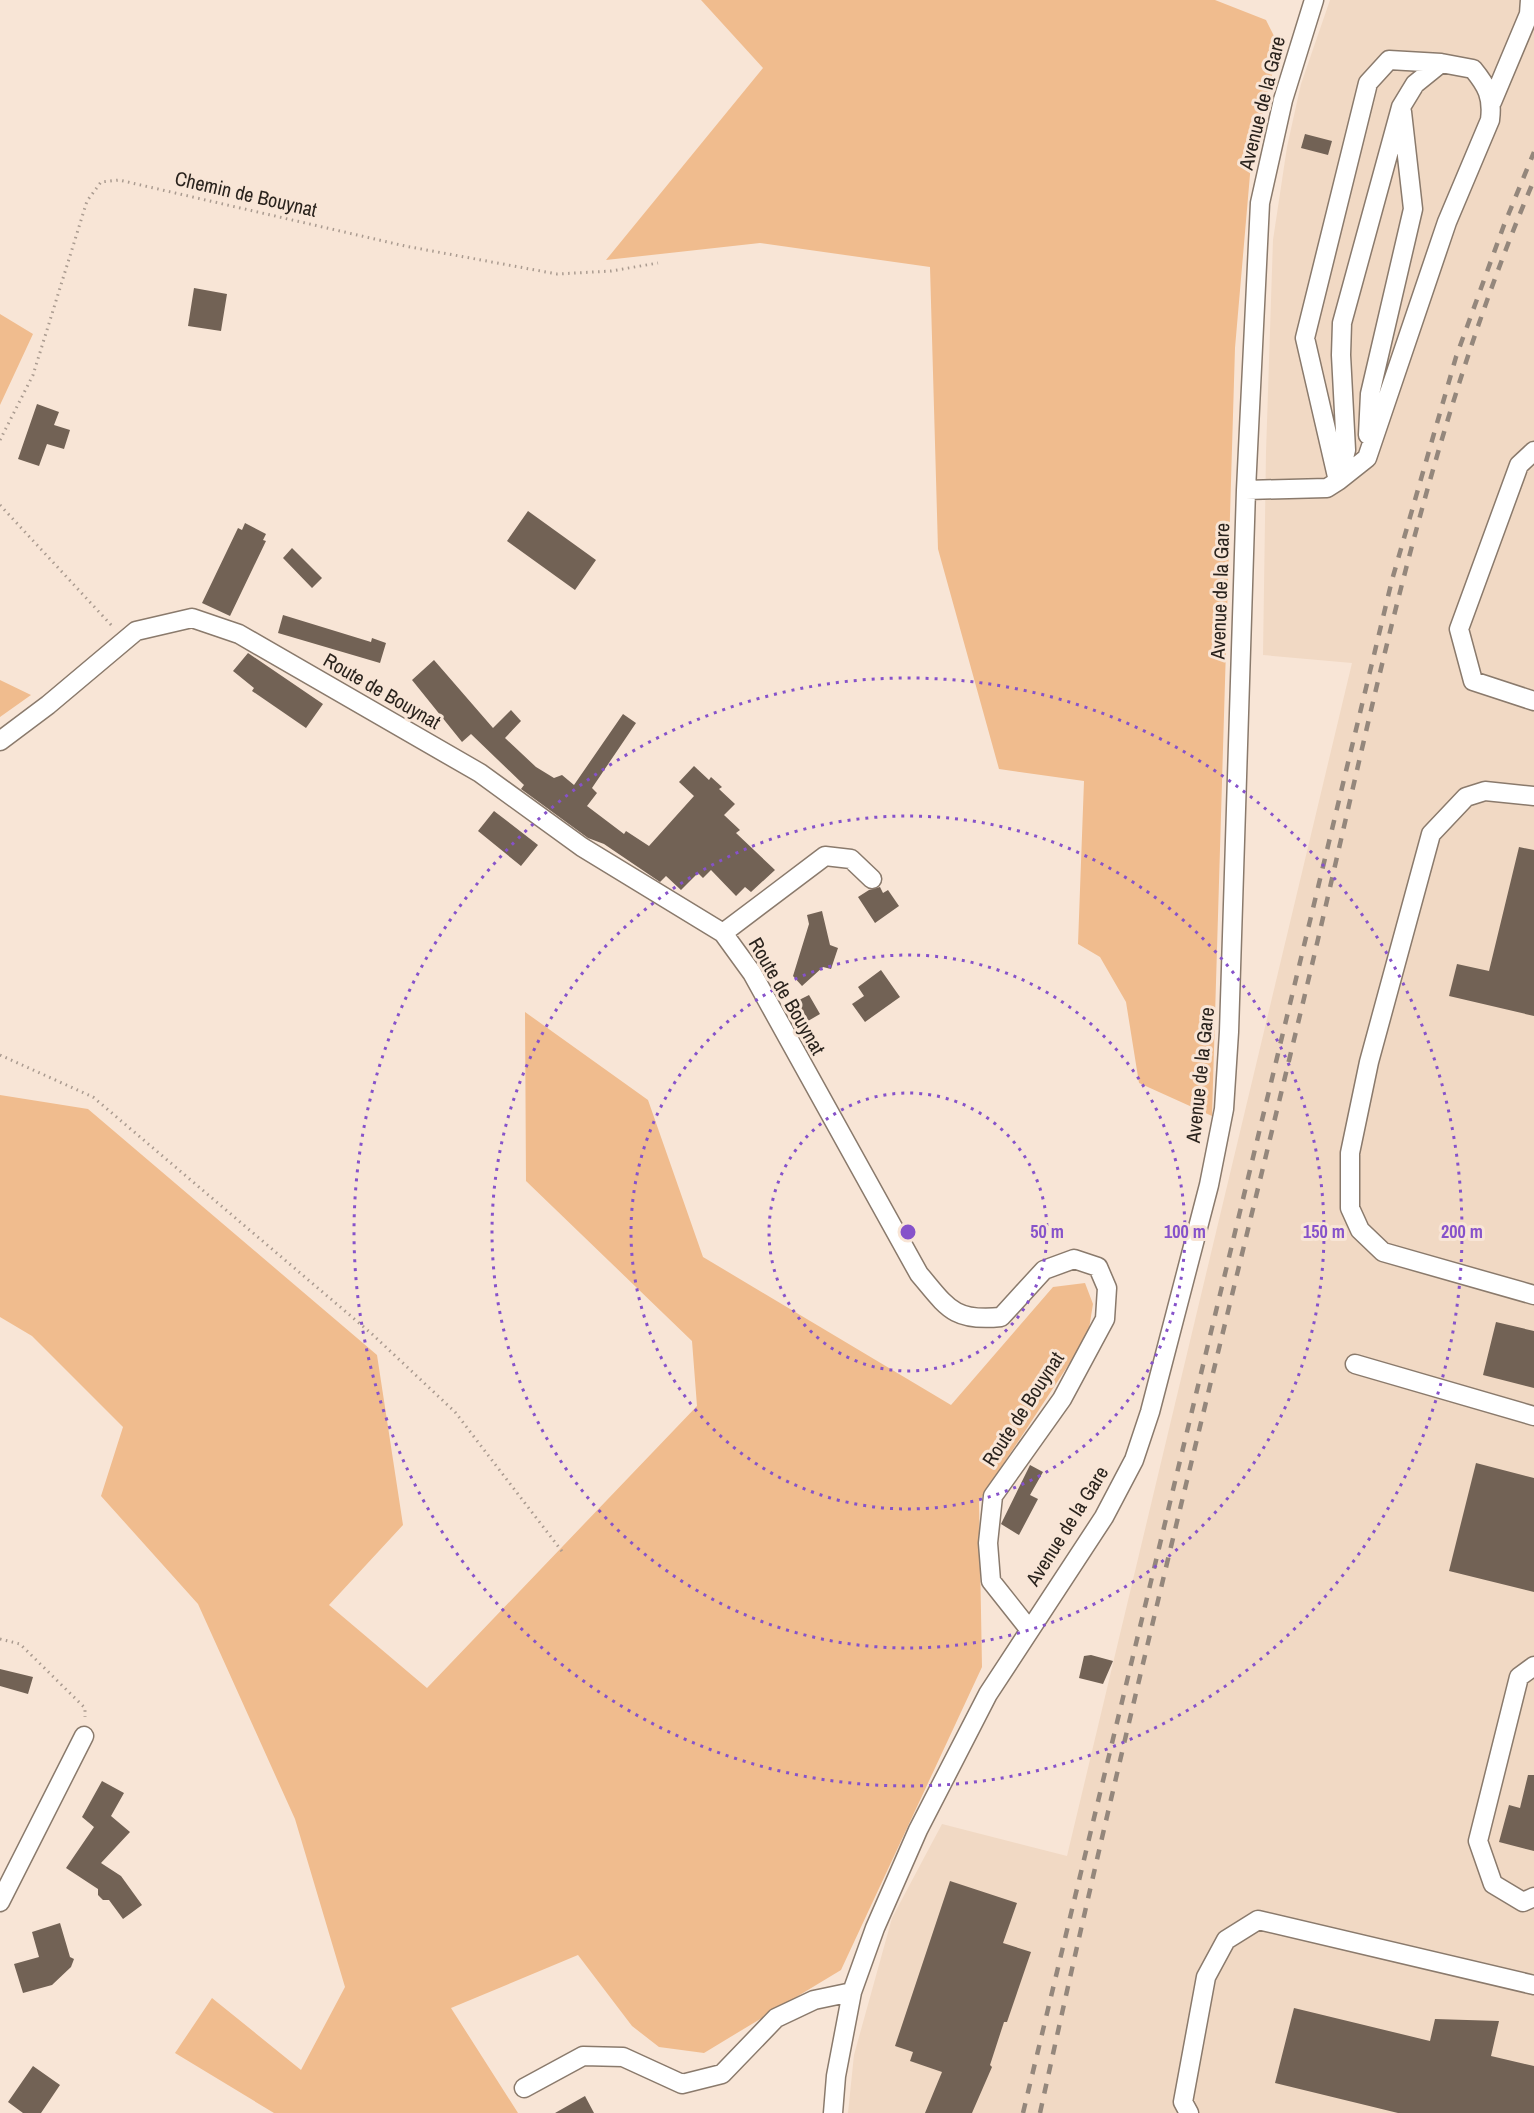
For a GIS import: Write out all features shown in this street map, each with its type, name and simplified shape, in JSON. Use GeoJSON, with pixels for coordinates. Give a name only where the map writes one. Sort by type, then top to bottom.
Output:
{"type":"FeatureCollection","features":[{"type":"Feature","properties":{"kind":"street","name":"Avenue de la Gare"},"geometry":{"type":"LineString","coordinates":[[833,2113],[836,2076],[852,1992],[875,1928],[918,1830],[988,1694],[1104,1517],[1134,1460],[1150,1412],[1209,1185],[1224,1109],[1229,1032],[1246,490],[1260,203],[1283,100],[1314,0]]}},
{"type":"Feature","properties":{"kind":"street"},"geometry":{"type":"LineString","coordinates":[[1246,490],[1327,488],[1367,458],[1447,222],[1490,120],[1492,102],[1529,14],[1530,0]]}},
{"type":"Feature","properties":{"kind":"street"},"geometry":{"type":"LineString","coordinates":[[1338,481],[1305,338],[1368,83],[1389,60],[1442,63],[1473,69],[1487,87],[1492,102]]}},
{"type":"Feature","properties":{"kind":"street"},"geometry":{"type":"LineString","coordinates":[[1338,481],[1346,450],[1341,355],[1342,323],[1401,107],[1415,84],[1442,63]]}},
{"type":"Feature","properties":{"kind":"street"},"geometry":{"type":"LineString","coordinates":[[1367,458],[1370,394],[1413,209],[1401,107]]}},
{"type":"Feature","properties":{"kind":"street"},"geometry":{"type":"LineString","coordinates":[[1534,451],[1519,465],[1459,629],[1473,681],[1534,701]]}},
{"type":"Feature","properties":{"kind":"street","name":"Route de Bouynat"},"geometry":{"type":"LineString","coordinates":[[0,741],[136,631],[192,618],[239,634],[480,773],[582,847],[723,933],[752,973],[919,1274],[949,1310],[977,1320],[1002,1317],[1044,1270],[1074,1259],[1098,1267],[1107,1288],[1105,1319],[1062,1399],[993,1496],[988,1544],[991,1581],[1029,1629]]}},
{"type":"Feature","properties":{"kind":"street"},"geometry":{"type":"LineString","coordinates":[[1534,796],[1485,791],[1467,797],[1431,834],[1370,1062],[1350,1153],[1350,1208],[1360,1230],[1383,1252],[1534,1295]]}},
{"type":"Feature","properties":{"kind":"street"},"geometry":{"type":"LineString","coordinates":[[723,933],[825,856],[851,859],[872,879]]}},
{"type":"Feature","properties":{"kind":"street"},"geometry":{"type":"LineString","coordinates":[[1355,1364],[1534,1416]]}},
{"type":"Feature","properties":{"kind":"street"},"geometry":{"type":"LineString","coordinates":[[1534,1666],[1519,1677],[1479,1841],[1493,1884],[1523,1902],[1534,1897]]}},
{"type":"Feature","properties":{"kind":"street"},"geometry":{"type":"LineString","coordinates":[[0,1902],[84,1737]]}},
{"type":"Feature","properties":{"kind":"street"},"geometry":{"type":"LineString","coordinates":[[1189,2113],[1183,2102],[1206,1977],[1226,1940],[1258,1920],[1534,1985]]}},
{"type":"Feature","properties":{"kind":"street"},"geometry":{"type":"LineString","coordinates":[[524,2088],[583,2056],[623,2057],[682,2084],[722,2074],[776,2019],[814,2000],[852,1992]]}},
{"type":"Feature","properties":{"kind":"path","name":"Chemin de Bouynat"},"geometry":{"type":"LineString","coordinates":[[0,440],[33,375],[87,201],[101,182],[119,180],[405,246],[556,274],[611,271],[658,263]]}},
{"type":"Feature","properties":{"kind":"path"},"geometry":{"type":"LineString","coordinates":[[0,505],[124,642]]}},
{"type":"Feature","properties":{"kind":"path"},"geometry":{"type":"LineString","coordinates":[[0,1055],[93,1097],[372,1334],[455,1412],[564,1554]]}},
{"type":"Feature","properties":{"kind":"path"},"geometry":{"type":"LineString","coordinates":[[0,1638],[20,1644],[85,1708],[84,1737]]}},
{"type":"Feature","properties":{"kind":"shaded area"},"geometry":{"type":"Polygon","coordinates":[[[701,0],[1215,0],[1266,20],[1279,46],[1251,163],[1235,348],[1212,1116],[1139,1083],[1126,1002],[1100,957],[1078,944],[1084,781],[999,769],[938,549],[930,267],[760,243],[606,260],[763,68],[701,0]]]}},
{"type":"Feature","properties":{"kind":"shaded area"},"geometry":{"type":"Polygon","coordinates":[[[1330,0],[1534,0],[1534,2113],[848,2113],[854,2055],[892,1918],[942,1824],[1067,1856],[1352,663],[1263,655],[1266,452],[1273,240],[1287,147],[1301,84],[1330,0]]]}},
{"type":"Feature","properties":{"kind":"shaded area"},"geometry":{"type":"Polygon","coordinates":[[[0,314],[33,334],[0,405],[0,314]]]}},
{"type":"Feature","properties":{"kind":"shaded area"},"geometry":{"type":"Polygon","coordinates":[[[0,680],[31,695],[0,717],[0,680]]]}},
{"type":"Feature","properties":{"kind":"shaded area"},"geometry":{"type":"Polygon","coordinates":[[[525,1012],[648,1100],[703,1257],[951,1405],[1053,1287],[1085,1283],[1093,1304],[1088,1335],[979,1501],[982,1667],[841,1970],[704,2053],[659,2047],[632,2026],[578,1955],[451,2008],[518,2113],[274,2113],[175,2053],[212,1998],[301,2070],[345,1987],[295,1819],[198,1604],[101,1496],[123,1427],[32,1336],[0,1317],[0,1095],[88,1109],[377,1355],[403,1525],[329,1605],[427,1688],[697,1406],[692,1341],[526,1181],[525,1012]]]}},
{"type":"Feature","properties":{"kind":"building"},"geometry":{"type":"Polygon","coordinates":[[[1305,134],[1332,141],[1328,155],[1301,148],[1305,134]]]}},
{"type":"Feature","properties":{"kind":"building"},"geometry":{"type":"Polygon","coordinates":[[[194,288],[227,294],[221,331],[188,326],[194,288]]]}},
{"type":"Feature","properties":{"kind":"building"},"geometry":{"type":"Polygon","coordinates":[[[37,404],[59,412],[54,425],[70,430],[64,449],[47,444],[39,466],[18,459],[37,404]]]}},
{"type":"Feature","properties":{"kind":"building"},"geometry":{"type":"Polygon","coordinates":[[[528,511],[596,560],[575,590],[507,541],[528,511]]]}},
{"type":"Feature","properties":{"kind":"building"},"geometry":{"type":"Polygon","coordinates":[[[245,523],[266,534],[263,540],[266,541],[230,616],[202,603],[238,528],[242,530],[245,523]]]}},
{"type":"Feature","properties":{"kind":"building"},"geometry":{"type":"Polygon","coordinates":[[[292,548],[322,578],[312,588],[283,558],[292,548]]]}},
{"type":"Feature","properties":{"kind":"building"},"geometry":{"type":"Polygon","coordinates":[[[283,615],[371,642],[372,638],[386,643],[380,663],[278,633],[283,615]]]}},
{"type":"Feature","properties":{"kind":"building"},"geometry":{"type":"Polygon","coordinates":[[[248,653],[323,704],[306,728],[252,691],[254,688],[233,671],[248,653]]]}},
{"type":"Feature","properties":{"kind":"building"},"geometry":{"type":"Polygon","coordinates":[[[434,660],[493,728],[511,710],[521,721],[505,738],[536,767],[554,778],[562,775],[574,785],[623,714],[636,723],[592,788],[597,793],[587,806],[624,834],[626,831],[649,846],[694,796],[679,782],[694,766],[709,780],[711,777],[722,787],[719,789],[735,804],[724,815],[740,830],[736,833],[775,870],[751,892],[745,887],[736,896],[711,870],[703,878],[698,873],[681,890],[666,876],[660,882],[604,844],[588,838],[521,789],[524,785],[471,734],[462,742],[412,680],[434,660]]]}},
{"type":"Feature","properties":{"kind":"building"},"geometry":{"type":"Polygon","coordinates":[[[494,811],[538,845],[521,866],[478,831],[494,811]]]}},
{"type":"Feature","properties":{"kind":"building"},"geometry":{"type":"Polygon","coordinates":[[[1519,847],[1534,850],[1534,1016],[1449,996],[1457,964],[1489,971],[1519,847]]]}},
{"type":"Feature","properties":{"kind":"building"},"geometry":{"type":"Polygon","coordinates":[[[880,887],[883,893],[888,890],[899,906],[875,923],[858,897],[869,890],[880,887]]]}},
{"type":"Feature","properties":{"kind":"building"},"geometry":{"type":"Polygon","coordinates":[[[822,911],[830,945],[838,948],[831,969],[823,967],[802,986],[793,976],[809,924],[807,915],[822,911]]]}},
{"type":"Feature","properties":{"kind":"building"},"geometry":{"type":"Polygon","coordinates":[[[881,970],[900,997],[865,1022],[852,1004],[864,996],[858,987],[881,970]]]}},
{"type":"Feature","properties":{"kind":"building"},"geometry":{"type":"Polygon","coordinates":[[[809,995],[820,1014],[808,1021],[797,1001],[809,995]]]}},
{"type":"Feature","properties":{"kind":"building"},"geometry":{"type":"Polygon","coordinates":[[[1496,1322],[1534,1331],[1534,1388],[1483,1375],[1496,1322]]]}},
{"type":"Feature","properties":{"kind":"building"},"geometry":{"type":"Polygon","coordinates":[[[1476,1463],[1534,1478],[1534,1592],[1449,1571],[1476,1463]]]}},
{"type":"Feature","properties":{"kind":"building"},"geometry":{"type":"Polygon","coordinates":[[[1030,1465],[1043,1472],[1030,1495],[1038,1499],[1019,1535],[1001,1524],[1030,1465]]]}},
{"type":"Feature","properties":{"kind":"building"},"geometry":{"type":"Polygon","coordinates":[[[1091,1655],[1113,1661],[1103,1684],[1079,1678],[1084,1656],[1091,1655]]]}},
{"type":"Feature","properties":{"kind":"building"},"geometry":{"type":"Polygon","coordinates":[[[0,1669],[33,1677],[28,1694],[0,1686],[0,1669]]]}},
{"type":"Feature","properties":{"kind":"building"},"geometry":{"type":"Polygon","coordinates":[[[1528,1775],[1534,1775],[1534,1851],[1499,1842],[1509,1805],[1520,1808],[1528,1775]]]}},
{"type":"Feature","properties":{"kind":"building"},"geometry":{"type":"Polygon","coordinates":[[[102,1781],[124,1793],[111,1816],[130,1832],[101,1863],[121,1876],[142,1905],[123,1919],[109,1900],[103,1900],[98,1895],[98,1889],[66,1868],[94,1827],[82,1817],[102,1781]]]}},
{"type":"Feature","properties":{"kind":"building"},"geometry":{"type":"Polygon","coordinates":[[[950,1881],[1017,1903],[1003,1943],[1031,1952],[1007,2022],[1004,2022],[990,2065],[992,2067],[972,2113],[925,2113],[942,2072],[910,2061],[913,2052],[895,2046],[950,1881]]]}},
{"type":"Feature","properties":{"kind":"building"},"geometry":{"type":"Polygon","coordinates":[[[60,1923],[70,1957],[74,1959],[71,1967],[52,1985],[23,1993],[14,1964],[39,1957],[32,1932],[60,1923]]]}},
{"type":"Feature","properties":{"kind":"building"},"geometry":{"type":"Polygon","coordinates":[[[1294,2008],[1430,2041],[1435,2019],[1499,2021],[1491,2056],[1534,2066],[1534,2113],[1398,2113],[1275,2083],[1294,2008]]]}},
{"type":"Feature","properties":{"kind":"building"},"geometry":{"type":"Polygon","coordinates":[[[33,2066],[60,2085],[41,2113],[23,2113],[8,2102],[33,2066]]]}},
{"type":"Feature","properties":{"kind":"building"},"geometry":{"type":"Polygon","coordinates":[[[585,2096],[594,2113],[555,2113],[585,2096]]]}},
{"type":"Feature","properties":{"kind":"railway"},"geometry":{"type":"LineString","coordinates":[[1023,2113],[1392,580],[1456,357],[1504,225],[1534,152]]}},
{"type":"Feature","properties":{"kind":"railway"},"geometry":{"type":"LineString","coordinates":[[1040,2113],[1136,1691],[1403,580],[1461,377],[1495,278],[1534,180]]}}]}
